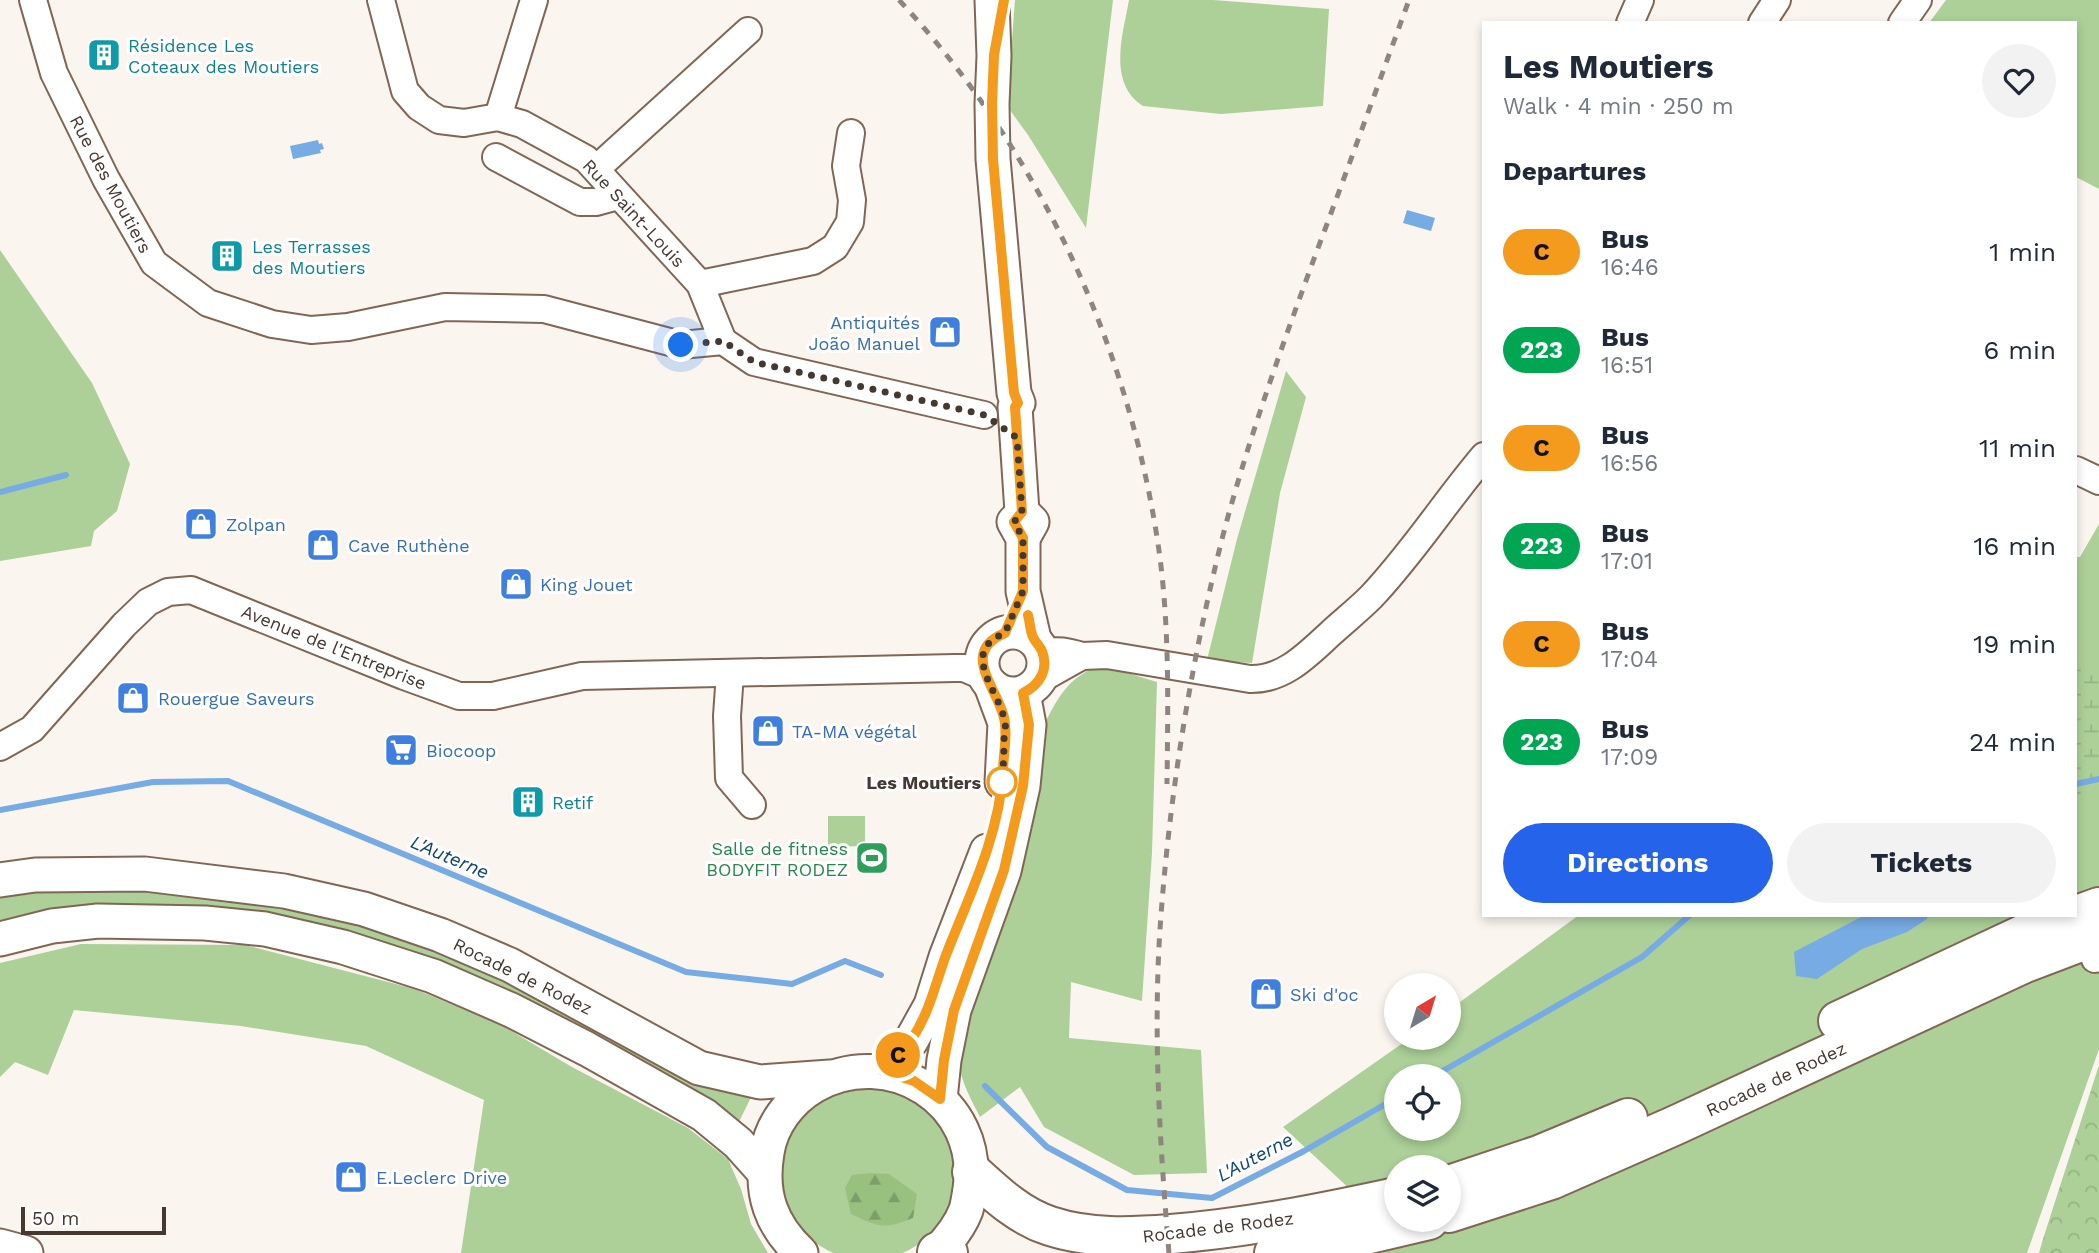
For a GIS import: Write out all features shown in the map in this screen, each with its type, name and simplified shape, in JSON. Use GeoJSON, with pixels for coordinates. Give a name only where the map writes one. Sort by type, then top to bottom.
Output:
{"type":"FeatureCollection","features":[{"type":"Feature","properties":{"kind":"highway","name":"Rocade de Rodez"},"geometry":{"type":"LineString","coordinates":[[2077,915],[2099,907]]}},
{"type":"Feature","properties":{"kind":"highway","name":"Rocade de Rodez"},"geometry":{"type":"LineString","coordinates":[[1461,1181],[1538,1155],[1639,1113],[2024,934],[2071,917]]}},
{"type":"Feature","properties":{"kind":"highway"},"geometry":{"type":"LineString","coordinates":[[1461,1209],[1551,1180],[1676,1125],[1726,1116],[2098,950]]}},
{"type":"Feature","properties":{"kind":"highway","name":"Rocade de Rodez"},"geometry":{"type":"LineString","coordinates":[[972,1172],[1008,1205],[1039,1222],[1084,1234],[1119,1238],[1204,1231],[1311,1215],[1384,1200]]}},
{"type":"Feature","properties":{"kind":"highway","name":"Rocade de Rodez"},"geometry":{"type":"LineString","coordinates":[[1274,1253],[1384,1231]]}},
{"type":"Feature","properties":{"kind":"highway"},"geometry":{"type":"LineString","coordinates":[[937,1253],[948,1253]]}},
{"type":"Feature","properties":{"kind":"main road"},"geometry":{"type":"LineString","coordinates":[[940,1099],[944,1060],[954,1010],[1004,870],[1023,786],[1029,725],[1023,525],[1009,413],[993,159],[992,0]]}},
{"type":"Feature","properties":{"kind":"main road"},"geometry":{"type":"LineString","coordinates":[[994,55],[1004,0]]}},
{"type":"Feature","properties":{"kind":"main road"},"geometry":{"type":"LineString","coordinates":[[937,1253],[955,1232],[967,1208],[972,1172],[970,1152],[959,1123],[940,1099],[914,1081],[883,1071],[911,1041],[931,1005],[946,957],[992,836],[1002,789],[1005,723],[981,672],[990,642],[996,636],[1029,659]]}},
{"type":"Feature","properties":{"kind":"main road"},"geometry":{"type":"LineString","coordinates":[[981,672],[1006,694],[1029,659]]}},
{"type":"Feature","properties":{"kind":"main road","name":"Rocade de Rodez"},"geometry":{"type":"LineString","coordinates":[[0,880],[35,875],[145,874],[284,891],[364,909],[440,935],[510,965],[699,1068],[760,1082],[830,1077],[856,1071],[883,1071]]}},
{"type":"Feature","properties":{"kind":"main road","name":"Rocade de Rodez"},"geometry":{"type":"LineString","coordinates":[[0,939],[52,926],[98,921],[205,923],[265,929],[343,947],[433,976],[511,1010],[587,1049],[704,1115],[738,1143],[764,1172]]}},
{"type":"Feature","properties":{"kind":"main road"},"geometry":{"type":"LineString","coordinates":[[793,1249],[774,1220],[766,1196],[764,1172],[769,1142],[782,1114],[803,1092],[830,1077]]}},
{"type":"Feature","properties":{"kind":"main road"},"geometry":{"type":"LineString","coordinates":[[0,1246],[26,1253]]}},
{"type":"Feature","properties":{"kind":"street","name":"Rue des Moutiers"},"geometry":{"type":"LineString","coordinates":[[33,0],[54,73],[106,179],[154,263],[208,303],[272,324],[311,330],[348,327],[445,307],[544,309],[681,345],[723,341]]}},
{"type":"Feature","properties":{"kind":"street","name":"Rue Saint-Louis"},"geometry":{"type":"LineString","coordinates":[[381,0],[405,91],[419,107],[439,120],[464,122],[498,117],[522,124],[586,159],[700,285],[723,341]]}},
{"type":"Feature","properties":{"kind":"street"},"geometry":{"type":"LineString","coordinates":[[498,117],[534,0]]}},
{"type":"Feature","properties":{"kind":"street"},"geometry":{"type":"LineString","coordinates":[[1631,21],[1640,0]]}},
{"type":"Feature","properties":{"kind":"street"},"geometry":{"type":"LineString","coordinates":[[1763,21],[1777,0]]}},
{"type":"Feature","properties":{"kind":"street"},"geometry":{"type":"LineString","coordinates":[[1903,21],[1918,0]]}},
{"type":"Feature","properties":{"kind":"street"},"geometry":{"type":"LineString","coordinates":[[596,169],[748,31]]}},
{"type":"Feature","properties":{"kind":"street"},"geometry":{"type":"LineString","coordinates":[[700,285],[813,261],[835,247],[850,222],[852,200],[846,166],[851,133]]}},
{"type":"Feature","properties":{"kind":"street"},"geometry":{"type":"LineString","coordinates":[[496,158],[580,202],[596,202],[618,196]]}},
{"type":"Feature","properties":{"kind":"street"},"geometry":{"type":"LineString","coordinates":[[723,341],[754,362],[1009,413]]}},
{"type":"Feature","properties":{"kind":"street"},"geometry":{"type":"LineString","coordinates":[[1029,659],[1107,654],[1250,679],[1273,676],[1287,670],[1370,597],[1482,458]]}},
{"type":"Feature","properties":{"kind":"street"},"geometry":{"type":"LineString","coordinates":[[2077,470],[2099,481]]}},
{"type":"Feature","properties":{"kind":"street","name":"Avenue de l'Entreprise"},"geometry":{"type":"LineString","coordinates":[[0,747],[32,729],[124,625],[148,603],[168,592],[191,590],[459,696],[493,696],[582,676],[981,672]]}},
{"type":"Feature","properties":{"kind":"street"},"geometry":{"type":"LineString","coordinates":[[730,673],[727,716],[730,778],[752,805]]}},
{"type":"Feature","properties":{"kind":"green space"},"geometry":{"type":"Polygon","coordinates":[[[1015,0],[1113,0],[1086,228],[1007,106],[1015,0]]]}},
{"type":"Feature","properties":{"kind":"green space"},"geometry":{"type":"Polygon","coordinates":[[[1129,0],[1213,0],[1329,9],[1323,106],[1221,114],[1143,106],[1125,85],[1121,71],[1121,42],[1129,0]]]}},
{"type":"Feature","properties":{"kind":"green space"},"geometry":{"type":"Polygon","coordinates":[[[1946,0],[2099,0],[2099,189],[2077,178],[2077,21],[1930,21],[1946,0]]]}},
{"type":"Feature","properties":{"kind":"green space"},"geometry":{"type":"Polygon","coordinates":[[[0,250],[92,383],[130,464],[117,511],[94,531],[91,546],[0,561],[0,250]]]}},
{"type":"Feature","properties":{"kind":"green space"},"geometry":{"type":"Polygon","coordinates":[[[1286,371],[1306,397],[1280,493],[1252,663],[1207,660],[1237,539],[1286,371]]]}},
{"type":"Feature","properties":{"kind":"green space"},"geometry":{"type":"Polygon","coordinates":[[[2099,524],[2099,1049],[2027,1253],[1382,1253],[1407,1242],[1396,1232],[1461,1232],[1461,1155],[1384,1155],[1384,1221],[1283,1127],[1393,1050],[1461,1050],[1461,1001],[1576,917],[2077,917],[2077,557],[2080,557],[2099,524]]]}},
{"type":"Feature","properties":{"kind":"green space"},"geometry":{"type":"Polygon","coordinates":[[[1092,665],[1105,666],[1157,682],[1152,853],[1142,1001],[1071,982],[1069,1038],[1201,1050],[1207,1173],[1134,1175],[1044,1127],[1020,1087],[980,1117],[960,1071],[957,1052],[1045,723],[1066,688],[1092,665]]]}},
{"type":"Feature","properties":{"kind":"green space"},"geometry":{"type":"Polygon","coordinates":[[[2099,665],[2099,791],[2077,795],[2077,667],[2099,665]]]}},
{"type":"Feature","properties":{"kind":"green space"},"geometry":{"type":"Polygon","coordinates":[[[828,816],[865,816],[865,846],[828,847],[828,816]]]}},
{"type":"Feature","properties":{"kind":"green space"},"geometry":{"type":"Polygon","coordinates":[[[74,886],[241,897],[408,935],[755,1089],[738,1124],[624,1057],[233,911],[149,905],[83,907],[0,924],[0,893],[74,886]]]}},
{"type":"Feature","properties":{"kind":"green space"},"geometry":{"type":"Polygon","coordinates":[[[81,944],[245,945],[415,989],[503,1026],[572,1067],[688,1128],[728,1159],[741,1189],[751,1224],[768,1253],[461,1253],[484,1100],[366,1046],[241,1026],[74,1010],[48,1075],[15,1062],[0,1077],[0,963],[81,944]]]}},
{"type":"Feature","properties":{"kind":"green space"},"geometry":{"type":"Polygon","coordinates":[[[2099,1065],[2099,1253],[2039,1253],[2043,1239],[2099,1065]]]}},
{"type":"Feature","properties":{"kind":"green space"},"geometry":{"type":"Polygon","coordinates":[[[851,1086],[885,1086],[917,1099],[941,1123],[954,1155],[954,1189],[941,1221],[917,1245],[899,1254],[837,1254],[819,1245],[795,1221],[782,1189],[782,1155],[795,1123],[819,1099],[851,1086]]]}},
{"type":"Feature","properties":{"kind":"green space"},"geometry":{"type":"Polygon","coordinates":[[[889,1174],[917,1194],[913,1218],[881,1225],[851,1214],[845,1188],[852,1175],[889,1174]]]}},
{"type":"Feature","properties":{"kind":"water"},"geometry":{"type":"Polygon","coordinates":[[[318,140],[324,149],[320,150],[321,153],[293,159],[290,146],[318,140]]]}},
{"type":"Feature","properties":{"kind":"water"},"geometry":{"type":"Polygon","coordinates":[[[1407,210],[1435,218],[1431,231],[1403,223],[1407,210]]]}},
{"type":"Feature","properties":{"kind":"water"},"geometry":{"type":"Polygon","coordinates":[[[1861,917],[1927,917],[1907,932],[1862,949],[1817,979],[1796,976],[1794,952],[1861,917]]]}},
{"type":"Feature","properties":{"kind":"waterway"},"geometry":{"type":"LineString","coordinates":[[0,492],[66,475]]}},
{"type":"Feature","properties":{"kind":"waterway","name":"L'Auterne"},"geometry":{"type":"LineString","coordinates":[[2077,784],[2099,779]]}},
{"type":"Feature","properties":{"kind":"waterway","name":"L'Auterne"},"geometry":{"type":"LineString","coordinates":[[0,810],[153,782],[228,781],[686,972],[792,984],[845,961],[881,975]]}},
{"type":"Feature","properties":{"kind":"waterway","name":"L'Auterne"},"geometry":{"type":"LineString","coordinates":[[1455,1064],[1642,957],[1688,917]]}},
{"type":"Feature","properties":{"kind":"waterway","name":"L'Auterne"},"geometry":{"type":"LineString","coordinates":[[985,1086],[1047,1147],[1127,1190],[1212,1198],[1304,1151],[1384,1105]]}},
{"type":"Feature","properties":{"kind":"railway"},"geometry":{"type":"LineString","coordinates":[[899,0],[948,57],[992,117],[1032,180],[1096,315],[1121,386],[1141,458],[1161,562],[1167,657],[1167,784]]}},
{"type":"Feature","properties":{"kind":"railway"},"geometry":{"type":"LineString","coordinates":[[1169,1253],[1158,1091],[1160,929],[1175,782],[1200,636],[1222,539],[1253,432],[1409,0]]}},
{"type":"Feature","properties":{"kind":"bus line","name":"C"},"geometry":{"type":"LineString","coordinates":[[1004,0],[994,55],[993,159],[1014,393],[1018,403],[1015,407],[1022,512],[1014,522],[1023,538],[1023,591],[1005,633],[990,642],[982,658],[985,677],[991,685],[1005,723],[1002,789],[992,836],[946,957],[931,1005],[911,1041],[883,1071],[914,1081],[940,1099],[944,1060],[954,1010],[1004,870],[1023,786],[1029,725],[1023,693],[1036,685],[1044,671],[1043,653],[1034,639],[1028,615]]}},
{"type":"Feature","properties":{"kind":"place","name":"Résidence Les Coteaux des Moutiers"},"geometry":{"type":"Point","coordinates":[104,55]}},
{"type":"Feature","properties":{"kind":"place","name":"Les Terrasses des Moutiers"},"geometry":{"type":"Point","coordinates":[227,256]}},
{"type":"Feature","properties":{"kind":"place","name":"Antiquités João Manuel"},"geometry":{"type":"Point","coordinates":[945,332]}},
{"type":"Feature","properties":{"kind":"place","name":"Zolpan"},"geometry":{"type":"Point","coordinates":[201,524]}},
{"type":"Feature","properties":{"kind":"place","name":"Cave Ruthène"},"geometry":{"type":"Point","coordinates":[323,545]}},
{"type":"Feature","properties":{"kind":"place","name":"King Jouet"},"geometry":{"type":"Point","coordinates":[516,584]}},
{"type":"Feature","properties":{"kind":"place","name":"Rouergue Saveurs"},"geometry":{"type":"Point","coordinates":[133,698]}},
{"type":"Feature","properties":{"kind":"place","name":"TA-MA végétal"},"geometry":{"type":"Point","coordinates":[768,731]}},
{"type":"Feature","properties":{"kind":"place","name":"Biocoop"},"geometry":{"type":"Point","coordinates":[401,750]}},
{"type":"Feature","properties":{"kind":"place","name":"Les Moutiers"},"geometry":{"type":"Point","coordinates":[1002,782]}},
{"type":"Feature","properties":{"kind":"place","name":"Retif"},"geometry":{"type":"Point","coordinates":[528,802]}},
{"type":"Feature","properties":{"kind":"place","name":"Salle de fitness BODYFIT RODEZ"},"geometry":{"type":"Point","coordinates":[872,858]}},
{"type":"Feature","properties":{"kind":"place","name":"Ski d'oc"},"geometry":{"type":"Point","coordinates":[1266,994]}},
{"type":"Feature","properties":{"kind":"place","name":"E.Leclerc Drive"},"geometry":{"type":"Point","coordinates":[351,1177]}},
{"type":"Feature","properties":{"kind":"route"},"geometry":{"type":"LineString","coordinates":[[681,345],[723,341],[754,362],[985,415],[1017,438],[1022,512],[1014,522],[1023,538],[1023,591],[1005,633],[990,642],[982,658],[985,677],[991,685],[1005,723],[1002,789],[1002,782]]}}]}
